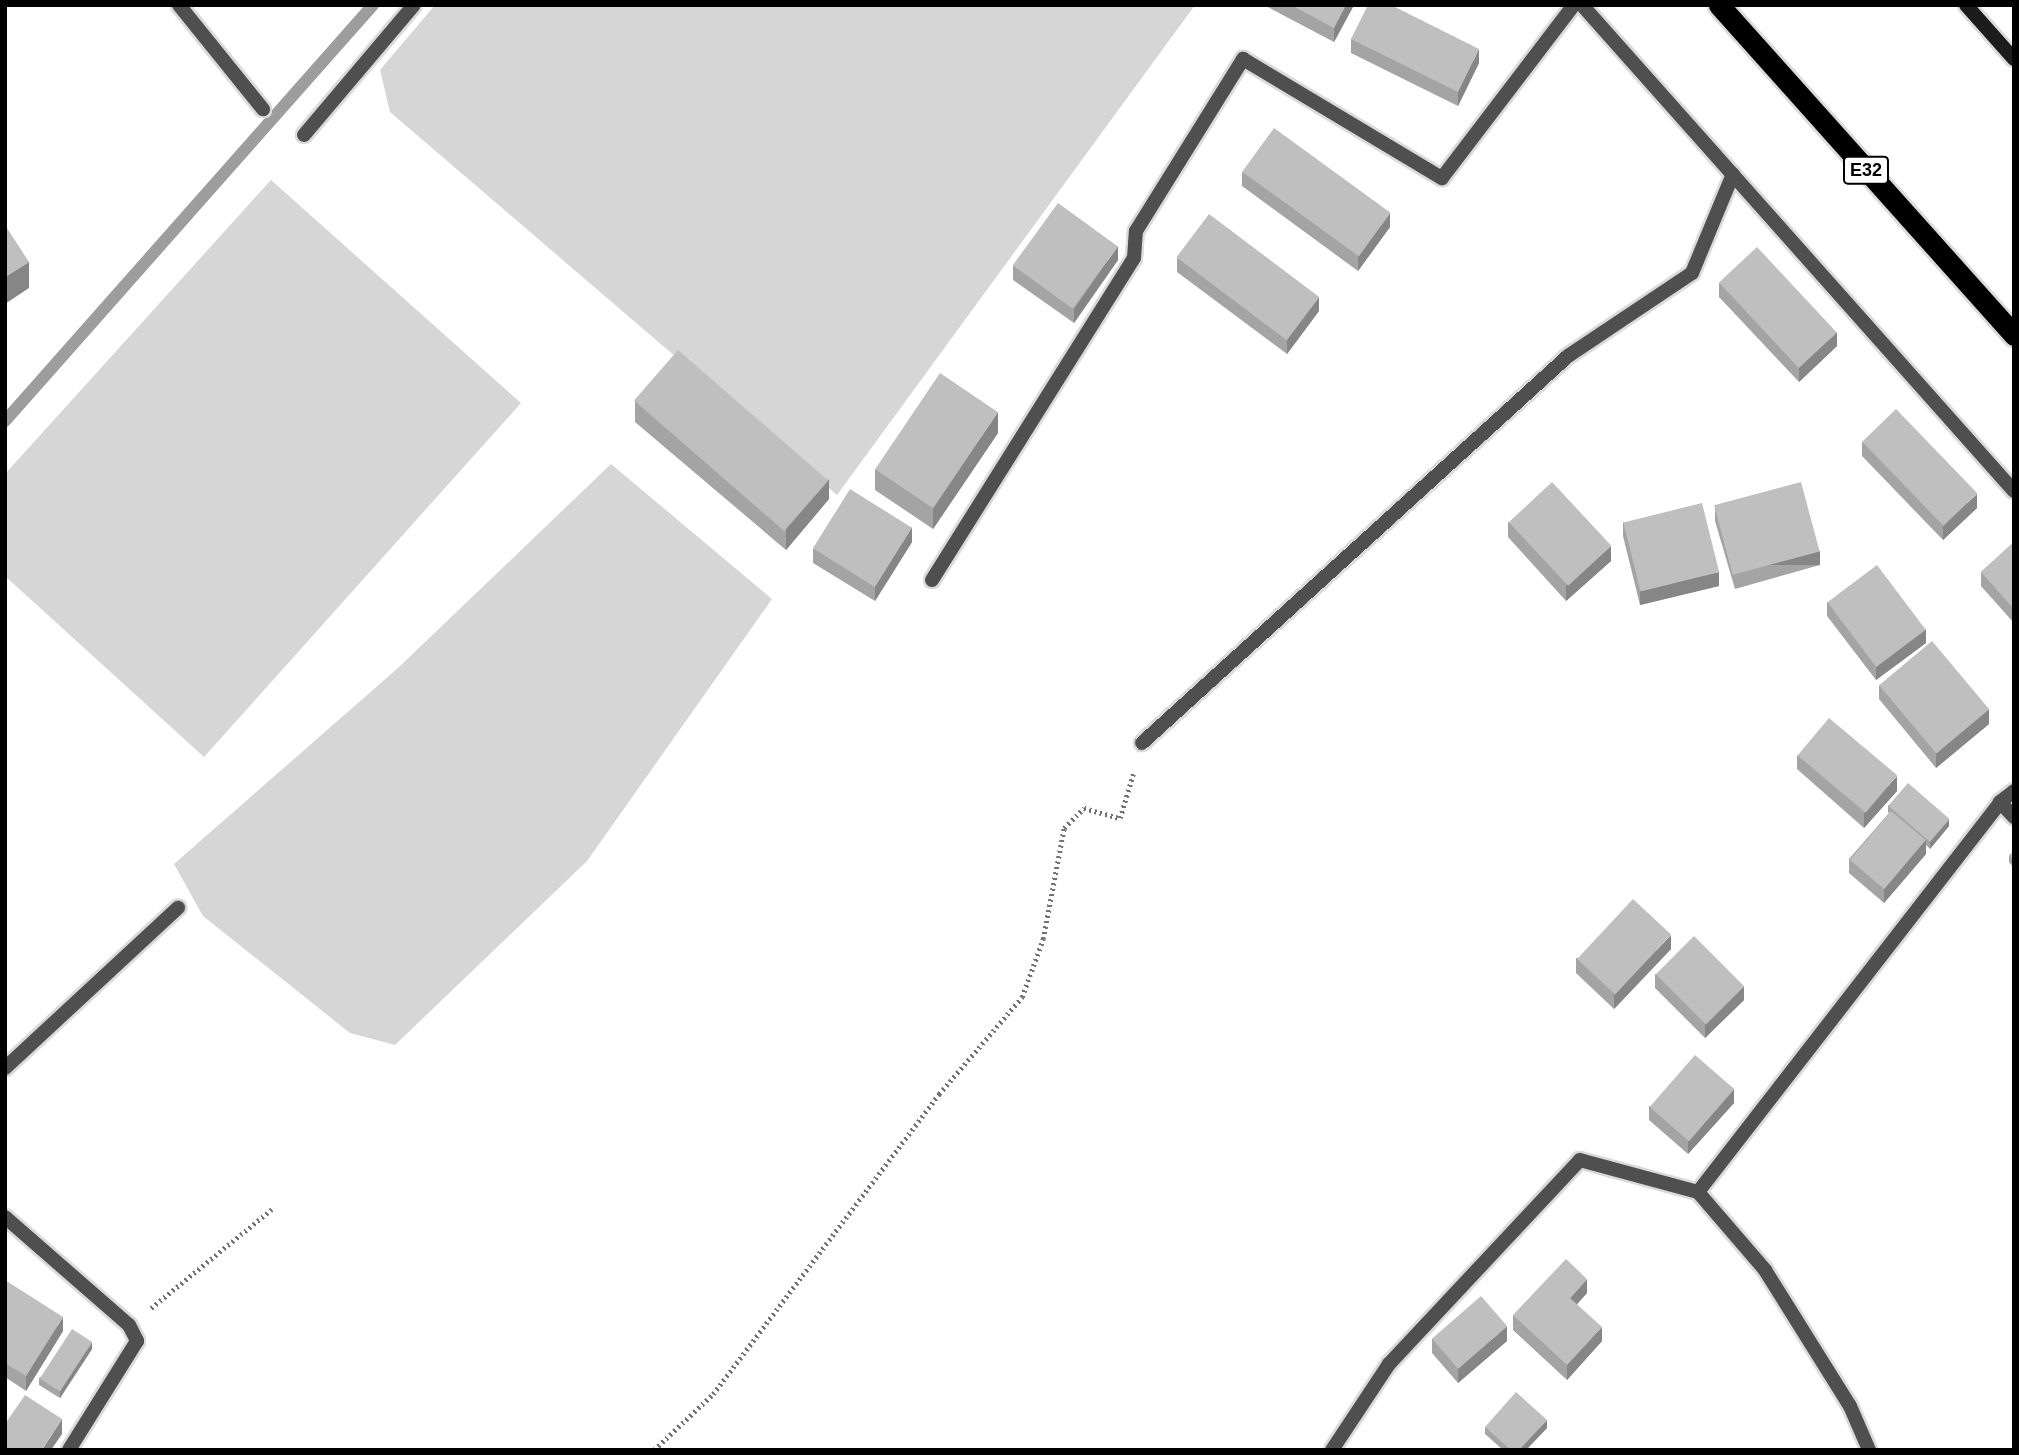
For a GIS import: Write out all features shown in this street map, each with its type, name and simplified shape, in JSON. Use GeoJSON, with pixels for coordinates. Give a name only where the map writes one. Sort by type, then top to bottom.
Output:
{"type":"FeatureCollection","features":[{"type":"Feature","properties":{"kind":"highway","name":"E32"},"geometry":{"type":"LineString","coordinates":[[1719,5],[2014,335]]}},
{"type":"Feature","properties":{"kind":"street"},"geometry":{"type":"LineString","coordinates":[[179,5],[263,109]]}},
{"type":"Feature","properties":{"kind":"street"},"geometry":{"type":"LineString","coordinates":[[303,135],[414,5]]}},
{"type":"Feature","properties":{"kind":"street"},"geometry":{"type":"LineString","coordinates":[[932,580],[1134,258],[1136,231],[1243,59],[1442,178],[1574,5]]}},
{"type":"Feature","properties":{"kind":"street"},"geometry":{"type":"LineString","coordinates":[[1583,5],[2014,491]]}},
{"type":"Feature","properties":{"kind":"street"},"geometry":{"type":"LineString","coordinates":[[1966,5],[2014,59]]}},
{"type":"Feature","properties":{"kind":"street"},"geometry":{"type":"LineString","coordinates":[[1142,743],[1568,356],[1692,273],[1734,174]]}},
{"type":"Feature","properties":{"kind":"street"},"geometry":{"type":"LineString","coordinates":[[1698,1192],[2000,802],[2014,791]]}},
{"type":"Feature","properties":{"kind":"street"},"geometry":{"type":"LineString","coordinates":[[2000,802],[2014,817]]}},
{"type":"Feature","properties":{"kind":"street"},"geometry":{"type":"LineString","coordinates":[[5,1068],[178,908]]}},
{"type":"Feature","properties":{"kind":"street"},"geometry":{"type":"LineString","coordinates":[[1332,1450],[1389,1364],[1580,1160],[1698,1192],[1765,1270],[1850,1406],[1869,1450]]}},
{"type":"Feature","properties":{"kind":"street"},"geometry":{"type":"LineString","coordinates":[[5,1217],[129,1325],[137,1341],[69,1450]]}},
{"type":"Feature","properties":{"kind":"path"},"geometry":{"type":"LineString","coordinates":[[654,1450],[713,1394],[939,1094],[1022,997],[1043,939],[1064,828],[1084,808],[1120,818],[1142,743]]}},
{"type":"Feature","properties":{"kind":"path"},"geometry":{"type":"LineString","coordinates":[[129,1325],[272,1209]]}},
{"type":"Feature","properties":{"kind":"shaded area"},"geometry":{"type":"Polygon","coordinates":[[[435,5],[1195,5],[837,495],[390,112],[380,70],[435,5]]]}},
{"type":"Feature","properties":{"kind":"shaded area"},"geometry":{"type":"Polygon","coordinates":[[[271,180],[521,403],[204,757],[5,576],[5,474],[271,180]]]}},
{"type":"Feature","properties":{"kind":"shaded area"},"geometry":{"type":"Polygon","coordinates":[[[611,464],[772,599],[587,861],[395,1045],[350,1033],[203,916],[174,864],[398,668],[611,464]]]}},
{"type":"Feature","properties":{"kind":"building"},"geometry":{"type":"Polygon","coordinates":[[[1291,5],[1346,5],[1334,28],[1291,5]]]}},
{"type":"Feature","properties":{"kind":"building"},"geometry":{"type":"Polygon","coordinates":[[[1368,5],[1391,5],[1479,49],[1458,92],[1351,39],[1368,5]]]}},
{"type":"Feature","properties":{"kind":"building"},"geometry":{"type":"Polygon","coordinates":[[[1274,128],[1390,213],[1359,256],[1242,172],[1274,128]]]}},
{"type":"Feature","properties":{"kind":"building"},"geometry":{"type":"Polygon","coordinates":[[[1058,203],[1118,246],[1073,309],[1013,265],[1058,203]]]}},
{"type":"Feature","properties":{"kind":"building"},"geometry":{"type":"Polygon","coordinates":[[[1209,214],[1319,297],[1287,340],[1177,257],[1209,214]]]}},
{"type":"Feature","properties":{"kind":"building"},"geometry":{"type":"Polygon","coordinates":[[[5,225],[29,262],[5,277],[5,225]]]}},
{"type":"Feature","properties":{"kind":"building"},"geometry":{"type":"Polygon","coordinates":[[[1757,247],[1837,333],[1799,368],[1719,282],[1757,247]]]}},
{"type":"Feature","properties":{"kind":"building"},"geometry":{"type":"Polygon","coordinates":[[[678,350],[828,481],[784,531],[634,401],[678,350]]]}},
{"type":"Feature","properties":{"kind":"building"},"geometry":{"type":"Polygon","coordinates":[[[940,373],[998,412],[933,508],[875,469],[940,373]]]}},
{"type":"Feature","properties":{"kind":"building"},"geometry":{"type":"Polygon","coordinates":[[[1896,409],[1977,493],[1943,526],[1862,442],[1896,409]]]}},
{"type":"Feature","properties":{"kind":"building"},"geometry":{"type":"Polygon","coordinates":[[[1552,482],[1611,546],[1568,586],[1509,522],[1552,482]]]}},
{"type":"Feature","properties":{"kind":"building"},"geometry":{"type":"Polygon","coordinates":[[[1801,482],[1820,552],[1733,575],[1714,505],[1801,482]]]}},
{"type":"Feature","properties":{"kind":"building"},"geometry":{"type":"Polygon","coordinates":[[[850,489],[912,528],[875,587],[813,548],[850,489]]]}},
{"type":"Feature","properties":{"kind":"building"},"geometry":{"type":"Polygon","coordinates":[[[1702,503],[1719,572],[1641,591],[1623,523],[1702,503]]]}},
{"type":"Feature","properties":{"kind":"building"},"geometry":{"type":"Polygon","coordinates":[[[2014,542],[2014,609],[1981,572],[2014,542]]]}},
{"type":"Feature","properties":{"kind":"building"},"geometry":{"type":"Polygon","coordinates":[[[1877,565],[1926,630],[1876,667],[1827,602],[1877,565]]]}},
{"type":"Feature","properties":{"kind":"building"},"geometry":{"type":"Polygon","coordinates":[[[1932,641],[1989,709],[1936,754],[1879,685],[1932,641]]]}},
{"type":"Feature","properties":{"kind":"building"},"geometry":{"type":"Polygon","coordinates":[[[1829,718],[1897,775],[1866,813],[1798,756],[1829,718]]]}},
{"type":"Feature","properties":{"kind":"building"},"geometry":{"type":"Polygon","coordinates":[[[1908,783],[1950,819],[1930,842],[1888,806],[1908,783]]]}},
{"type":"Feature","properties":{"kind":"building"},"geometry":{"type":"Polygon","coordinates":[[[1891,811],[1925,840],[1884,889],[1850,860],[1891,811]]]}},
{"type":"Feature","properties":{"kind":"building"},"geometry":{"type":"Polygon","coordinates":[[[1633,899],[1671,934],[1615,994],[1577,959],[1633,899]]]}},
{"type":"Feature","properties":{"kind":"building"},"geometry":{"type":"Polygon","coordinates":[[[1694,936],[1744,986],[1706,1024],[1656,974],[1694,936]]]}},
{"type":"Feature","properties":{"kind":"building"},"geometry":{"type":"Polygon","coordinates":[[[1695,1055],[1734,1089],[1689,1141],[1650,1107],[1695,1055]]]}},
{"type":"Feature","properties":{"kind":"building"},"geometry":{"type":"Polygon","coordinates":[[[1566,1259],[1587,1279],[1570,1298],[1602,1327],[1567,1365],[1513,1315],[1566,1259]]]}},
{"type":"Feature","properties":{"kind":"building"},"geometry":{"type":"Polygon","coordinates":[[[5,1280],[63,1317],[26,1376],[5,1363],[5,1280]]]}},
{"type":"Feature","properties":{"kind":"building"},"geometry":{"type":"Polygon","coordinates":[[[1481,1296],[1507,1326],[1458,1369],[1432,1339],[1481,1296]]]}},
{"type":"Feature","properties":{"kind":"building"},"geometry":{"type":"Polygon","coordinates":[[[72,1329],[92,1342],[60,1392],[40,1378],[72,1329]]]}},
{"type":"Feature","properties":{"kind":"building"},"geometry":{"type":"Polygon","coordinates":[[[1516,1392],[1547,1420],[1519,1450],[1511,1450],[1485,1427],[1516,1392]]]}},
{"type":"Feature","properties":{"kind":"building"},"geometry":{"type":"Polygon","coordinates":[[[25,1395],[62,1419],[42,1450],[5,1450],[5,1424],[25,1395]]]}},
{"type":"Feature","properties":{"kind":"waterway"},"geometry":{"type":"LineString","coordinates":[[5,421],[373,5]]}}]}
